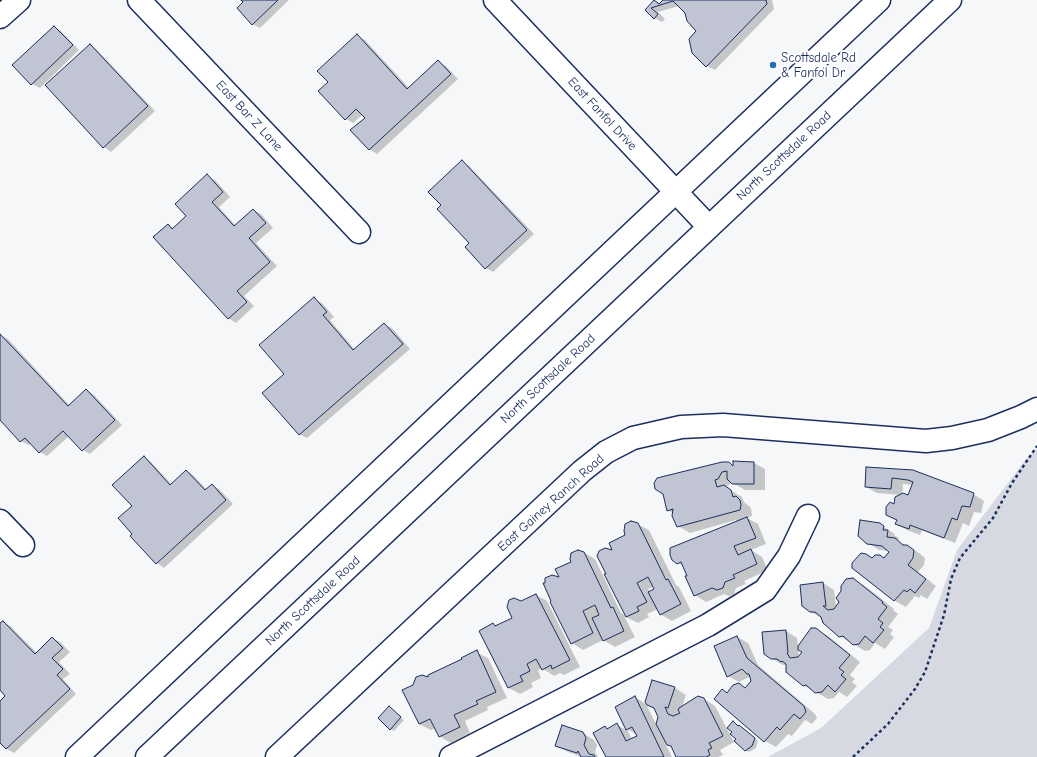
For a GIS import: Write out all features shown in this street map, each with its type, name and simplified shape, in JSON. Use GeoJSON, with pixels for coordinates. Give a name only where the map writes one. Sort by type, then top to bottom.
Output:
{"type":"FeatureCollection","features":[{"type":"Feature","properties":{"kind":"main road"},"geometry":{"type":"LineString","coordinates":[[0,17],[19,0]]}},
{"type":"Feature","properties":{"kind":"main road","name":"East Bar Z Lane"},"geometry":{"type":"LineString","coordinates":[[139,0],[359,232]]}},
{"type":"Feature","properties":{"kind":"main road","name":"East Fanfol Drive"},"geometry":{"type":"LineString","coordinates":[[495,0],[709,228]]}},
{"type":"Feature","properties":{"kind":"main road"},"geometry":{"type":"LineString","coordinates":[[77,757],[879,0]]}},
{"type":"Feature","properties":{"kind":"main road","name":"North Scottsdale Road"},"geometry":{"type":"LineString","coordinates":[[147,757],[950,0]]}},
{"type":"Feature","properties":{"kind":"main road","name":"East Gainey Ranch Road"},"geometry":{"type":"LineString","coordinates":[[277,757],[582,471],[606,452],[633,438],[681,427],[723,425],[926,441],[952,438],[988,430],[1037,409]]}},
{"type":"Feature","properties":{"kind":"main road"},"geometry":{"type":"LineString","coordinates":[[451,757],[708,625],[764,590],[789,556],[808,516]]}},
{"type":"Feature","properties":{"kind":"main road"},"geometry":{"type":"LineString","coordinates":[[0,521],[23,545]]}},
{"type":"Feature","properties":{"kind":"path"},"geometry":{"type":"LineString","coordinates":[[854,757],[888,724],[915,689],[925,672],[944,615],[951,579],[960,558],[993,518],[1012,483],[1037,446]]}},
{"type":"Feature","properties":{"kind":"shaded area"},"geometry":{"type":"Polygon","coordinates":[[[1037,449],[1037,757],[768,757],[821,728],[929,628],[957,550],[1027,458],[1037,449]]]}},
{"type":"Feature","properties":{"kind":"building"},"geometry":{"type":"Polygon","coordinates":[[[241,0],[278,0],[252,25],[237,8],[243,2],[241,0]]]}},
{"type":"Feature","properties":{"kind":"building"},"geometry":{"type":"Polygon","coordinates":[[[654,0],[659,4],[663,0],[766,0],[767,4],[706,67],[692,53],[689,39],[696,31],[687,21],[685,13],[673,1],[651,8],[658,14],[654,19],[645,10],[654,0]]]}},
{"type":"Feature","properties":{"kind":"building"},"geometry":{"type":"Polygon","coordinates":[[[54,26],[73,45],[31,85],[12,65],[54,26]]]}},
{"type":"Feature","properties":{"kind":"building"},"geometry":{"type":"Polygon","coordinates":[[[357,34],[407,89],[438,60],[451,74],[369,150],[350,130],[365,118],[356,109],[345,120],[318,91],[328,82],[317,71],[357,34]]]}},
{"type":"Feature","properties":{"kind":"building"},"geometry":{"type":"Polygon","coordinates":[[[90,44],[148,106],[103,148],[45,85],[90,44]]]}},
{"type":"Feature","properties":{"kind":"building"},"geometry":{"type":"Polygon","coordinates":[[[462,160],[527,230],[485,269],[465,247],[469,243],[437,209],[441,205],[428,192],[462,160]]]}},
{"type":"Feature","properties":{"kind":"building"},"geometry":{"type":"Polygon","coordinates":[[[207,174],[223,192],[212,202],[234,226],[253,209],[266,223],[249,238],[270,262],[237,291],[247,302],[228,319],[153,237],[168,224],[172,229],[186,216],[175,204],[207,174]]]}},
{"type":"Feature","properties":{"kind":"building"},"geometry":{"type":"Polygon","coordinates":[[[314,297],[327,312],[323,315],[353,350],[384,323],[403,344],[299,435],[262,393],[284,374],[259,345],[314,297]]]}},
{"type":"Feature","properties":{"kind":"building"},"geometry":{"type":"Polygon","coordinates":[[[0,334],[68,406],[86,389],[115,420],[82,451],[63,431],[39,453],[25,438],[20,442],[0,420],[0,334]]]}},
{"type":"Feature","properties":{"kind":"building"},"geometry":{"type":"Polygon","coordinates":[[[144,456],[170,485],[186,470],[205,490],[212,484],[226,500],[156,564],[130,536],[132,534],[118,518],[132,506],[112,485],[144,456]]]}},
{"type":"Feature","properties":{"kind":"building"},"geometry":{"type":"Polygon","coordinates":[[[733,461],[754,462],[754,484],[732,484],[727,479],[727,471],[722,472],[718,479],[715,480],[717,487],[724,485],[731,490],[733,497],[736,496],[740,500],[740,510],[677,527],[672,516],[673,509],[667,511],[663,494],[655,489],[654,483],[657,478],[722,462],[729,462],[733,466],[733,461]]]}},
{"type":"Feature","properties":{"kind":"building"},"geometry":{"type":"Polygon","coordinates":[[[866,467],[913,470],[974,493],[970,507],[962,506],[957,520],[952,518],[944,538],[910,525],[909,529],[895,524],[897,520],[886,515],[886,507],[890,502],[894,504],[895,497],[903,493],[908,495],[913,482],[892,478],[891,489],[865,487],[866,467]]]}},
{"type":"Feature","properties":{"kind":"building"},"geometry":{"type":"Polygon","coordinates":[[[747,517],[756,538],[734,546],[738,555],[751,549],[757,564],[733,575],[735,578],[725,582],[723,588],[717,590],[712,588],[694,596],[685,576],[687,576],[681,562],[677,564],[672,560],[670,548],[747,517]]]}},
{"type":"Feature","properties":{"kind":"building"},"geometry":{"type":"Polygon","coordinates":[[[860,520],[880,523],[884,526],[883,530],[888,530],[887,537],[895,538],[903,545],[907,545],[914,550],[913,558],[908,565],[926,579],[915,593],[910,589],[907,592],[904,590],[894,601],[852,568],[852,563],[861,553],[872,558],[875,555],[880,555],[884,558],[889,552],[882,546],[867,544],[858,536],[860,520]]]}},
{"type":"Feature","properties":{"kind":"building"},"geometry":{"type":"Polygon","coordinates":[[[631,521],[638,523],[666,580],[668,579],[681,604],[660,615],[648,592],[654,589],[648,577],[637,583],[647,602],[637,607],[639,611],[626,617],[604,574],[606,574],[597,556],[599,551],[605,548],[612,550],[609,543],[625,535],[625,524],[631,521]]]}},
{"type":"Feature","properties":{"kind":"building"},"geometry":{"type":"Polygon","coordinates":[[[578,550],[584,552],[611,608],[613,607],[624,631],[603,641],[592,618],[599,615],[595,605],[583,611],[593,633],[571,644],[550,602],[551,601],[543,583],[545,583],[545,578],[552,575],[559,577],[555,569],[571,562],[571,553],[578,550]]]}},
{"type":"Feature","properties":{"kind":"building"},"geometry":{"type":"Polygon","coordinates":[[[853,578],[883,602],[882,603],[887,607],[878,619],[883,623],[880,627],[884,630],[873,643],[865,636],[859,644],[853,645],[843,636],[839,637],[823,623],[821,617],[815,612],[810,612],[802,606],[800,585],[823,582],[826,606],[823,606],[828,610],[834,609],[839,602],[836,598],[846,579],[853,578]]]}},
{"type":"Feature","properties":{"kind":"building"},"geometry":{"type":"Polygon","coordinates":[[[536,594],[570,660],[552,669],[551,665],[542,670],[536,659],[527,664],[530,671],[520,676],[523,681],[508,688],[479,631],[493,623],[495,626],[512,618],[507,607],[509,600],[514,598],[521,601],[536,594]]]}},
{"type":"Feature","properties":{"kind":"building"},"geometry":{"type":"Polygon","coordinates":[[[3,621],[35,654],[52,637],[63,648],[52,658],[63,669],[57,675],[70,689],[6,749],[0,743],[0,701],[5,696],[0,690],[0,623],[3,621]]]}},
{"type":"Feature","properties":{"kind":"building"},"geometry":{"type":"Polygon","coordinates":[[[811,628],[816,628],[850,655],[839,668],[844,672],[841,675],[846,679],[835,692],[828,685],[822,692],[815,693],[806,685],[803,686],[786,672],[786,664],[777,659],[771,659],[764,654],[762,632],[786,630],[787,653],[790,658],[798,657],[802,652],[798,650],[798,646],[811,628]]]}},
{"type":"Feature","properties":{"kind":"building"},"geometry":{"type":"Polygon","coordinates":[[[737,636],[747,658],[804,706],[806,712],[800,719],[794,714],[780,730],[777,727],[764,742],[714,699],[722,689],[727,693],[733,685],[739,683],[745,688],[751,681],[749,674],[742,669],[727,677],[714,646],[737,636]]]}},
{"type":"Feature","properties":{"kind":"building"},"geometry":{"type":"Polygon","coordinates":[[[477,650],[496,692],[476,701],[478,704],[454,715],[460,727],[439,737],[430,719],[419,724],[402,690],[413,685],[416,677],[422,675],[428,677],[428,675],[477,650]]]}},
{"type":"Feature","properties":{"kind":"building"},"geometry":{"type":"Polygon","coordinates":[[[652,680],[675,687],[668,708],[665,707],[668,714],[673,716],[680,713],[678,710],[679,708],[698,696],[704,698],[723,736],[709,743],[712,748],[708,750],[710,755],[706,757],[676,757],[671,746],[667,745],[656,724],[658,717],[654,708],[647,705],[645,702],[652,680]]]}},
{"type":"Feature","properties":{"kind":"building"},"geometry":{"type":"Polygon","coordinates":[[[635,696],[664,757],[606,757],[593,733],[605,726],[607,729],[617,723],[626,741],[637,736],[632,727],[626,730],[615,707],[635,696]]]}},
{"type":"Feature","properties":{"kind":"building"},"geometry":{"type":"Polygon","coordinates":[[[389,706],[401,717],[390,730],[378,718],[389,706]]]}},
{"type":"Feature","properties":{"kind":"building"},"geometry":{"type":"Polygon","coordinates":[[[733,721],[755,738],[752,746],[745,751],[734,741],[736,739],[730,734],[732,732],[727,728],[733,721]]]}},
{"type":"Feature","properties":{"kind":"building"},"geometry":{"type":"Polygon","coordinates":[[[562,725],[583,732],[586,738],[584,745],[589,754],[594,755],[595,757],[581,757],[578,751],[577,753],[555,746],[562,725]]]}},
{"type":"Feature","properties":{"kind":"place","name":"Scottsdale Rd & Fanfol Dr"},"geometry":{"type":"Point","coordinates":[773,65]}}]}
